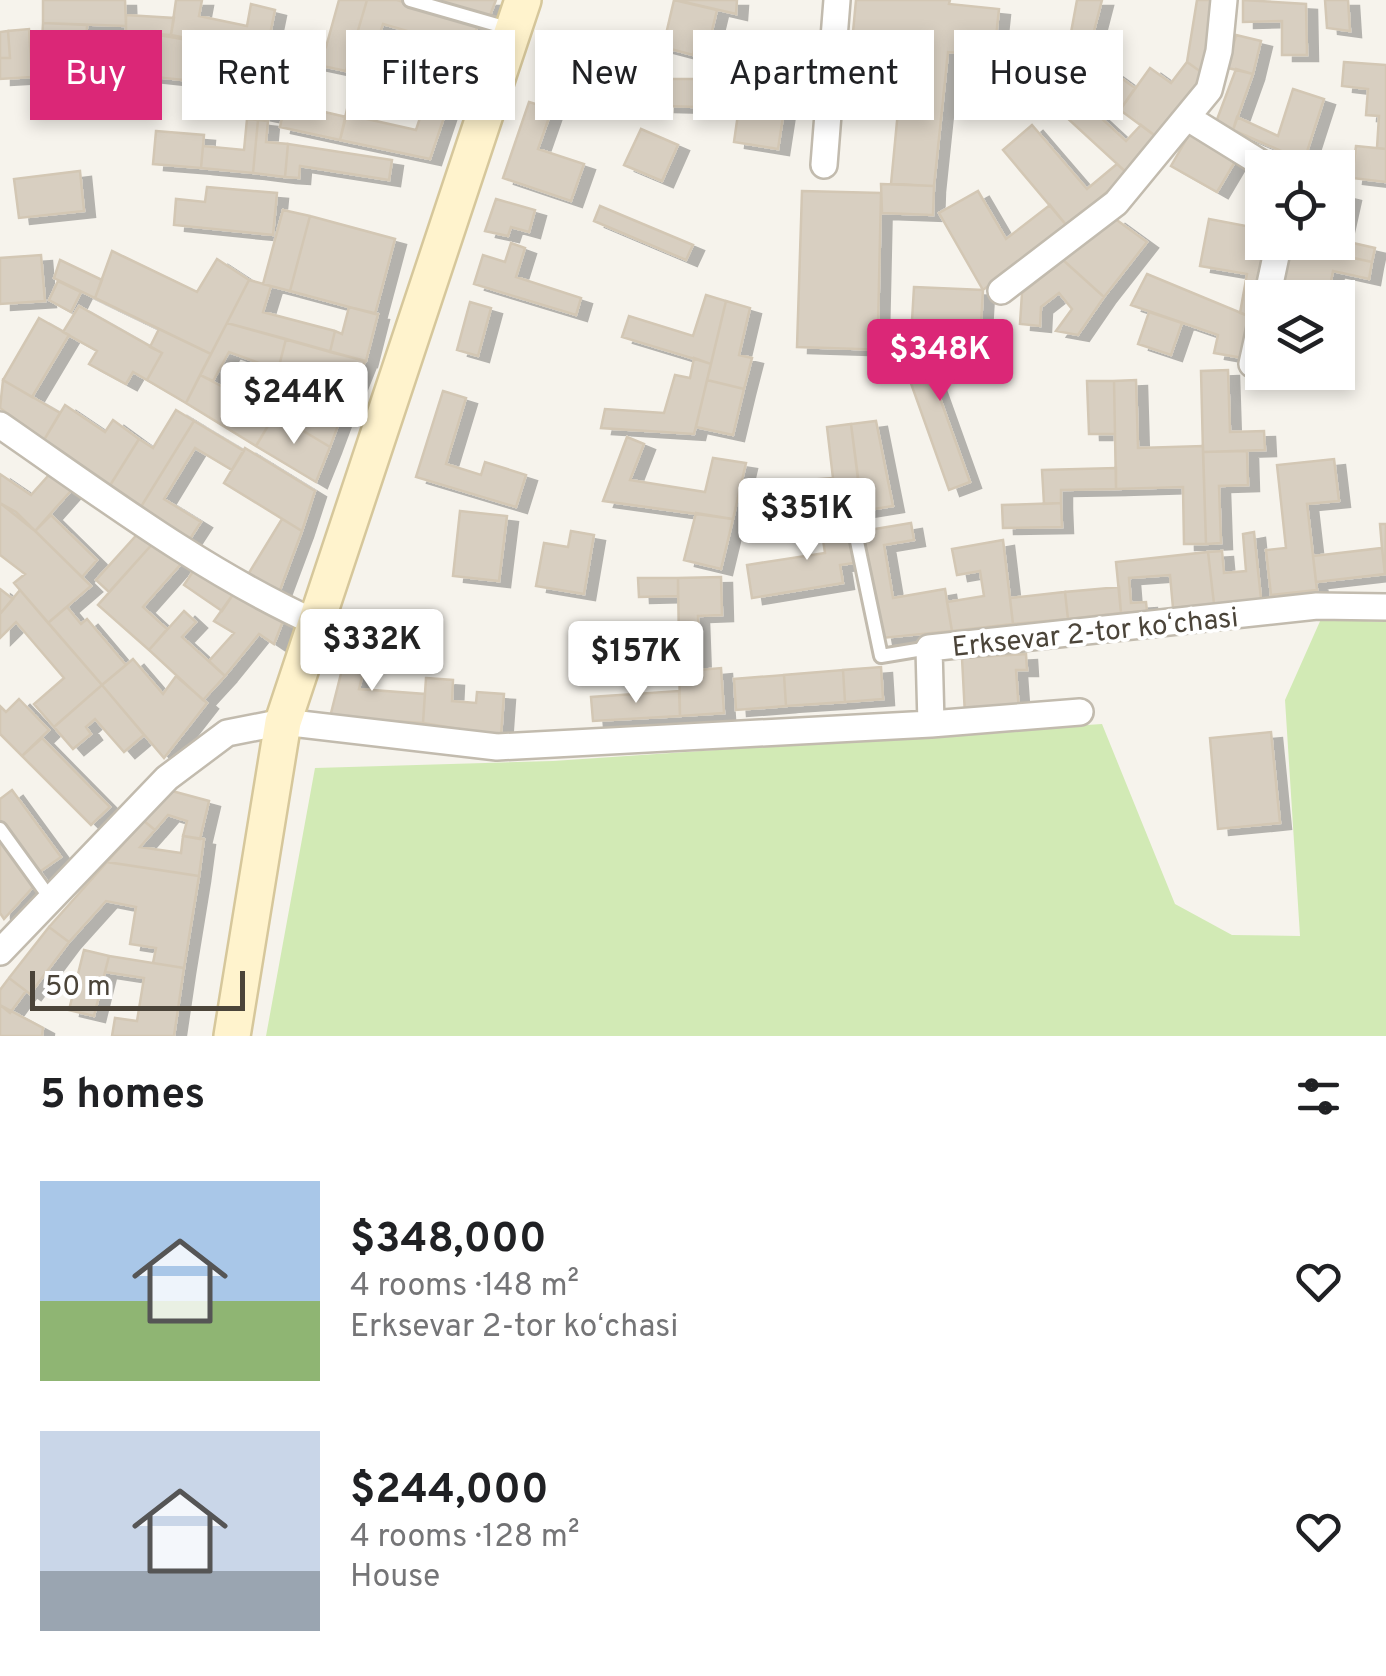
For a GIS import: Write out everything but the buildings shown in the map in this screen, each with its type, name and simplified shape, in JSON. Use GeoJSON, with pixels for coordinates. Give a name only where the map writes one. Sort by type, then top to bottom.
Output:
{"type":"FeatureCollection","features":[{"type":"Feature","properties":{"kind":"main road"},"geometry":{"type":"LineString","coordinates":[[232,1036],[283,722],[518,15]]}},
{"type":"Feature","properties":{"kind":"street"},"geometry":{"type":"LineString","coordinates":[[824,165],[837,0]]}},
{"type":"Feature","properties":{"kind":"street"},"geometry":{"type":"LineString","coordinates":[[1001,291],[1116,203],[1188,118],[1209,90],[1220,51],[1224,0]]}},
{"type":"Feature","properties":{"kind":"street"},"geometry":{"type":"LineString","coordinates":[[1188,118],[1245,154]]}},
{"type":"Feature","properties":{"kind":"street"},"geometry":{"type":"LineString","coordinates":[[0,426],[176,547],[253,594],[316,624]]}},
{"type":"Feature","properties":{"kind":"street","name":"Erksevar 2-tor koʻchasi"},"geometry":{"type":"LineString","coordinates":[[931,724],[929,648],[1317,606],[1386,608]]}},
{"type":"Feature","properties":{"kind":"street"},"geometry":{"type":"LineString","coordinates":[[0,952],[167,778],[227,733],[283,722],[497,747],[931,724],[1080,712]]}},
{"type":"Feature","properties":{"kind":"lane"},"geometry":{"type":"LineString","coordinates":[[410,0],[518,15]]}},
{"type":"Feature","properties":{"kind":"lane"},"geometry":{"type":"LineString","coordinates":[[850,508],[881,656],[929,648]]}},
{"type":"Feature","properties":{"kind":"lane"},"geometry":{"type":"LineString","coordinates":[[0,829],[50,898]]}},
{"type":"Feature","properties":{"kind":"green space"},"geometry":{"type":"Polygon","coordinates":[[[1321,619],[1386,622],[1386,1036],[266,1036],[315,768],[553,761],[1102,724],[1175,904],[1232,935],[1300,936],[1285,700],[1321,619]]]}}]}
